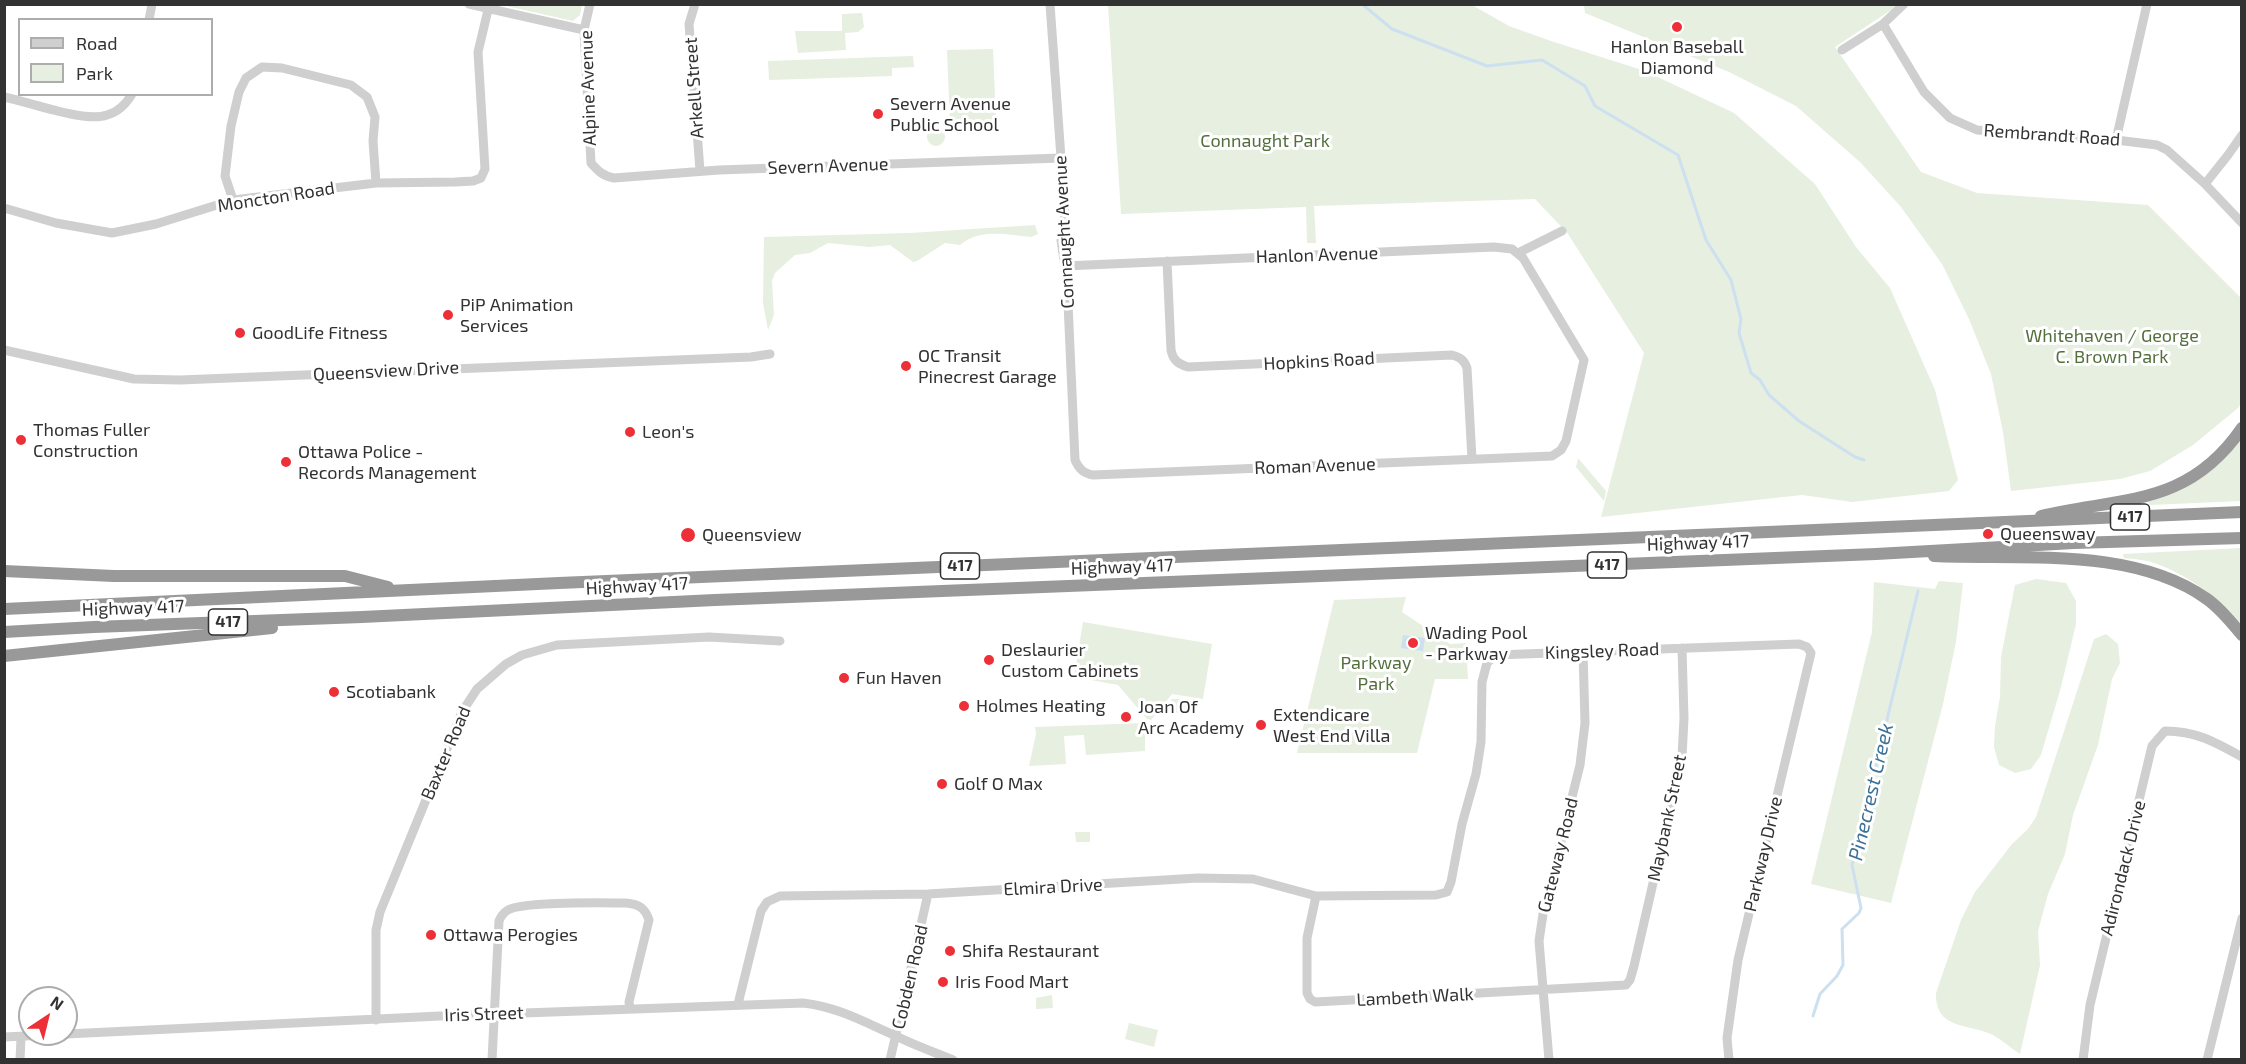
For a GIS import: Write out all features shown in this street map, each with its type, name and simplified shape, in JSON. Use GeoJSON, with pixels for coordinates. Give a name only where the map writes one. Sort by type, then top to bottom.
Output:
{"type":"FeatureCollection","features":[{"type":"Feature","properties":{"kind":"highway"},"geometry":{"type":"LineString","coordinates":[[2019,521],[2163,492],[2208,466],[2241,428]]}},
{"type":"Feature","properties":{"kind":"highway","name":"417"},"geometry":{"type":"LineString","coordinates":[[4,609],[2241,512]]}},
{"type":"Feature","properties":{"kind":"highway","name":"417"},"geometry":{"type":"LineString","coordinates":[[1958,553],[2020,545],[2241,538]]}},
{"type":"Feature","properties":{"kind":"highway"},"geometry":{"type":"LineString","coordinates":[[1958,553],[2019,559],[2105,562],[2149,570],[2190,587],[2209,600],[2241,635]]}},
{"type":"Feature","properties":{"kind":"highway","name":"Highway 417"},"geometry":{"type":"LineString","coordinates":[[4,632],[739,599],[1876,554],[1958,553]]}},
{"type":"Feature","properties":{"kind":"highway"},"geometry":{"type":"LineString","coordinates":[[4,570],[114,576],[345,576],[401,590]]}},
{"type":"Feature","properties":{"kind":"highway"},"geometry":{"type":"LineString","coordinates":[[4,656],[333,623],[362,617]]}},
{"type":"Feature","properties":{"kind":"street"},"geometry":{"type":"LineString","coordinates":[[469,4],[584,30]]}},
{"type":"Feature","properties":{"kind":"street","name":"Alpine Avenue"},"geometry":{"type":"LineString","coordinates":[[590,4],[584,30],[591,163],[597,171]]}},
{"type":"Feature","properties":{"kind":"street","name":"Arkell Street"},"geometry":{"type":"LineString","coordinates":[[695,4],[689,24],[700,171]]}},
{"type":"Feature","properties":{"kind":"street","name":"Connaught Avenue"},"geometry":{"type":"LineString","coordinates":[[1050,4],[1065,214],[1061,240],[1065,266],[1075,460]]}},
{"type":"Feature","properties":{"kind":"street"},"geometry":{"type":"LineString","coordinates":[[1842,50],[1883,24],[1904,4]]}},
{"type":"Feature","properties":{"kind":"street"},"geometry":{"type":"LineString","coordinates":[[2116,140],[2147,4]]}},
{"type":"Feature","properties":{"kind":"street","name":"Moncton Road"},"geometry":{"type":"LineString","coordinates":[[4,208],[56,223],[112,233],[156,224],[233,200],[376,183],[464,182],[481,178],[485,169],[478,52],[488,10]]}},
{"type":"Feature","properties":{"kind":"street","name":"Rembrandt Road"},"geometry":{"type":"LineString","coordinates":[[1883,24],[1924,92],[1950,118],[1977,130],[2157,145],[2167,150],[2205,184],[2241,223]]}},
{"type":"Feature","properties":{"kind":"street"},"geometry":{"type":"LineString","coordinates":[[233,200],[225,176],[231,126],[239,92],[246,78],[262,67],[282,68],[351,85],[367,97],[375,117],[373,141],[376,183]]}},
{"type":"Feature","properties":{"kind":"street"},"geometry":{"type":"LineString","coordinates":[[4,97],[86,117],[107,116],[125,106],[131,96]]}},
{"type":"Feature","properties":{"kind":"street"},"geometry":{"type":"LineString","coordinates":[[2205,184],[2223,163],[2241,135]]}},
{"type":"Feature","properties":{"kind":"street","name":"Severn Avenue"},"geometry":{"type":"LineString","coordinates":[[597,171],[614,178],[700,171],[1060,158]]}},
{"type":"Feature","properties":{"kind":"street"},"geometry":{"type":"LineString","coordinates":[[1518,253],[1562,231]]}},
{"type":"Feature","properties":{"kind":"street","name":"Hanlon Avenue"},"geometry":{"type":"LineString","coordinates":[[1065,266],[1494,247],[1505,247],[1518,253]]}},
{"type":"Feature","properties":{"kind":"street","name":"Roman Avenue"},"geometry":{"type":"LineString","coordinates":[[1075,460],[1078,468],[1093,475],[1552,456],[1561,450],[1566,441],[1584,360],[1518,253]]}},
{"type":"Feature","properties":{"kind":"street","name":"Hopkins Road"},"geometry":{"type":"LineString","coordinates":[[1167,261],[1171,350],[1181,365],[1188,367],[1458,357],[1467,368],[1472,459]]}},
{"type":"Feature","properties":{"kind":"street","name":"Queensview Drive"},"geometry":{"type":"LineString","coordinates":[[4,350],[134,379],[180,380],[731,358],[770,354]]}},
{"type":"Feature","properties":{"kind":"street","name":"Baxter Road"},"geometry":{"type":"LineString","coordinates":[[376,1020],[376,930],[380,912],[462,712],[477,689],[488,678],[522,655],[557,645],[709,637],[780,641]]}},
{"type":"Feature","properties":{"kind":"street","name":"Kingsley Road"},"geometry":{"type":"LineString","coordinates":[[1444,893],[1447,892],[1451,882],[1462,824],[1476,774],[1481,742],[1482,681],[1487,663],[1496,655],[1799,644],[1810,651]]}},
{"type":"Feature","properties":{"kind":"street","name":"Maybank Street"},"geometry":{"type":"LineString","coordinates":[[1626,985],[1634,966],[1682,757],[1684,717],[1682,648]]}},
{"type":"Feature","properties":{"kind":"street","name":"Gateway Road"},"geometry":{"type":"LineString","coordinates":[[1549,1059],[1539,941],[1580,765],[1585,723],[1583,651]]}},
{"type":"Feature","properties":{"kind":"street","name":"Parkway Drive"},"geometry":{"type":"LineString","coordinates":[[1729,1059],[1727,1038],[1738,960],[1810,651]]}},
{"type":"Feature","properties":{"kind":"street","name":"Adirondack Drive"},"geometry":{"type":"LineString","coordinates":[[2083,1059],[2090,1005],[2152,746],[2165,731],[2186,731],[2214,741],[2241,757]]}},
{"type":"Feature","properties":{"kind":"street","name":"Elmira Drive"},"geometry":{"type":"LineString","coordinates":[[738,1004],[761,911],[767,902],[780,896],[928,894],[1198,878],[1253,879],[1316,896],[1371,897],[1444,893]]}},
{"type":"Feature","properties":{"kind":"street","name":"Cobden Road"},"geometry":{"type":"LineString","coordinates":[[890,1059],[897,1037],[928,894]]}},
{"type":"Feature","properties":{"kind":"street","name":"Lambeth Walk"},"geometry":{"type":"LineString","coordinates":[[1316,896],[1307,938],[1306,993],[1315,1002],[1626,985]]}},
{"type":"Feature","properties":{"kind":"street"},"geometry":{"type":"LineString","coordinates":[[492,1059],[498,927],[502,914],[510,909],[542,905],[626,903],[637,904],[646,910],[649,920],[629,1002],[630,1009]]}},
{"type":"Feature","properties":{"kind":"street"},"geometry":{"type":"LineString","coordinates":[[2207,1059],[2241,918]]}},
{"type":"Feature","properties":{"kind":"street","name":"Iris Street"},"geometry":{"type":"LineString","coordinates":[[78,1035],[495,1014],[803,1003],[825,1005],[953,1059]]}},
{"type":"Feature","properties":{"kind":"green space"},"geometry":{"type":"Polygon","coordinates":[[[502,5],[582,5],[580,15],[573,21],[502,5]]]}},
{"type":"Feature","properties":{"kind":"green space","name":"Connaught Park"},"geometry":{"type":"Polygon","coordinates":[[[1108,5],[1472,5],[1509,26],[1645,71],[1734,113],[1815,184],[1856,247],[1890,288],[1935,390],[1958,480],[1949,491],[1852,502],[1802,495],[1601,517],[1644,353],[1568,234],[1535,199],[1314,206],[1316,243],[1307,243],[1306,207],[1121,214],[1108,5]]]}},
{"type":"Feature","properties":{"kind":"green space","name":"Whitehaven / George C. Brown Park"},"geometry":{"type":"Polygon","coordinates":[[[1584,5],[1896,5],[1835,47],[1921,172],[1977,193],[2148,205],[2241,298],[2242,402],[2238,408],[2193,445],[2150,471],[2120,479],[2011,491],[2003,432],[1991,374],[1969,319],[1942,264],[1901,207],[1861,163],[1796,106],[1729,72],[1585,13],[1584,5]]]}},
{"type":"Feature","properties":{"kind":"green space"},"geometry":{"type":"Polygon","coordinates":[[[862,13],[864,27],[858,32],[845,33],[846,50],[798,53],[795,31],[842,31],[842,14],[862,13]]]}},
{"type":"Feature","properties":{"kind":"green space"},"geometry":{"type":"Polygon","coordinates":[[[993,49],[996,122],[950,123],[947,50],[993,49]]]}},
{"type":"Feature","properties":{"kind":"green space"},"geometry":{"type":"Polygon","coordinates":[[[913,56],[914,67],[892,68],[892,76],[769,80],[768,61],[913,56]]]}},
{"type":"Feature","properties":{"kind":"green space"},"geometry":{"type":"Polygon","coordinates":[[[932,128],[940,128],[945,133],[943,144],[932,146],[927,141],[927,133],[932,128]]]}},
{"type":"Feature","properties":{"kind":"green space"},"geometry":{"type":"Polygon","coordinates":[[[1035,225],[1038,234],[1031,237],[985,234],[960,245],[945,243],[913,262],[890,245],[869,247],[828,243],[810,253],[795,255],[775,273],[772,281],[774,315],[768,330],[763,303],[764,237],[910,233],[1035,225]]]}},
{"type":"Feature","properties":{"kind":"green space"},"geometry":{"type":"Polygon","coordinates":[[[2241,439],[2241,501],[2150,505],[2148,502],[2176,491],[2199,478],[2220,461],[2241,439]]]}},
{"type":"Feature","properties":{"kind":"green space"},"geometry":{"type":"Polygon","coordinates":[[[1578,458],[1606,491],[1604,501],[1576,467],[1578,458]]]}},
{"type":"Feature","properties":{"kind":"green space"},"geometry":{"type":"Polygon","coordinates":[[[2241,548],[2241,624],[2213,597],[2192,581],[2153,563],[2124,558],[2123,554],[2241,548]]]}},
{"type":"Feature","properties":{"kind":"green space"},"geometry":{"type":"Polygon","coordinates":[[[2036,579],[2066,583],[2076,601],[2076,624],[2041,755],[2031,769],[2015,773],[1999,765],[1994,747],[2000,697],[2001,657],[2015,585],[2036,579]]]}},
{"type":"Feature","properties":{"kind":"green space"},"geometry":{"type":"Polygon","coordinates":[[[1939,581],[1963,583],[1956,642],[1943,704],[1891,903],[1811,884],[1872,632],[1874,582],[1935,589],[1939,581]]]}},
{"type":"Feature","properties":{"kind":"green space","name":"Parkway Park"},"geometry":{"type":"Polygon","coordinates":[[[1406,597],[1402,612],[1450,644],[1466,643],[1468,679],[1435,679],[1417,753],[1297,753],[1334,600],[1406,597]]]}},
{"type":"Feature","properties":{"kind":"green space"},"geometry":{"type":"Polygon","coordinates":[[[1083,622],[1212,644],[1203,699],[1172,694],[1151,720],[1147,719],[1118,685],[1074,677],[1083,622]]]}},
{"type":"Feature","properties":{"kind":"green space"},"geometry":{"type":"Polygon","coordinates":[[[2106,634],[2118,644],[2120,663],[2112,679],[2098,745],[2073,815],[2065,854],[2048,894],[2038,931],[2040,965],[2020,1054],[1993,1035],[1947,1019],[1937,1005],[1936,993],[1961,920],[1975,892],[2036,817],[2094,639],[2106,634]]]}},
{"type":"Feature","properties":{"kind":"green space"},"geometry":{"type":"Polygon","coordinates":[[[1172,699],[1187,699],[1188,709],[1172,713],[1167,705],[1172,699]]]}},
{"type":"Feature","properties":{"kind":"green space"},"geometry":{"type":"Polygon","coordinates":[[[1145,723],[1145,751],[1086,755],[1084,735],[1064,736],[1066,764],[1029,766],[1036,734],[1035,727],[1145,723]]]}},
{"type":"Feature","properties":{"kind":"green space"},"geometry":{"type":"Polygon","coordinates":[[[1075,832],[1090,832],[1090,842],[1076,842],[1075,832]]]}},
{"type":"Feature","properties":{"kind":"green space"},"geometry":{"type":"Polygon","coordinates":[[[1052,995],[1053,1008],[1036,1009],[1036,998],[1052,995]]]}},
{"type":"Feature","properties":{"kind":"green space"},"geometry":{"type":"Polygon","coordinates":[[[1129,1023],[1158,1030],[1154,1047],[1125,1039],[1129,1023]]]}},
{"type":"Feature","properties":{"kind":"water","name":"Wading Pool - Parkway"},"geometry":{"type":"Polygon","coordinates":[[[1403,635],[1425,638],[1423,651],[1401,648],[1403,635]]]}},
{"type":"Feature","properties":{"kind":"waterway","name":"Pinecrest Creek"},"geometry":{"type":"LineString","coordinates":[[1362,4],[1392,29],[1487,66],[1542,60],[1585,86],[1595,106],[1678,155],[1706,240],[1731,280],[1741,319],[1739,333],[1751,373],[1760,380],[1769,395],[1799,421],[1855,457],[1864,460]]}},
{"type":"Feature","properties":{"kind":"waterway","name":"Pinecrest Creek"},"geometry":{"type":"LineString","coordinates":[[1813,1016],[1820,994],[1837,976],[1843,965],[1842,929],[1859,913],[1861,908],[1852,865],[1918,591]]}},
{"type":"Feature","properties":{"kind":"place","name":"Hanlon Baseball Diamond"},"geometry":{"type":"Point","coordinates":[1677,27]}},
{"type":"Feature","properties":{"kind":"place","name":"Severn Avenue Public School"},"geometry":{"type":"Point","coordinates":[878,114]}},
{"type":"Feature","properties":{"kind":"place","name":"PiP Animation Services"},"geometry":{"type":"Point","coordinates":[448,315]}},
{"type":"Feature","properties":{"kind":"place","name":"GoodLife Fitness"},"geometry":{"type":"Point","coordinates":[240,333]}},
{"type":"Feature","properties":{"kind":"place","name":"OC Transit Pinecrest Garage"},"geometry":{"type":"Point","coordinates":[906,366]}},
{"type":"Feature","properties":{"kind":"place","name":"Leon's"},"geometry":{"type":"Point","coordinates":[630,432]}},
{"type":"Feature","properties":{"kind":"place","name":"Thomas Fuller Construction"},"geometry":{"type":"Point","coordinates":[21,440]}},
{"type":"Feature","properties":{"kind":"place","name":"Ottawa Police - Records Management"},"geometry":{"type":"Point","coordinates":[286,462]}},
{"type":"Feature","properties":{"kind":"place","name":"Queensway"},"geometry":{"type":"Point","coordinates":[1988,534]}},
{"type":"Feature","properties":{"kind":"place","name":"Queensview"},"geometry":{"type":"Point","coordinates":[688,535]}},
{"type":"Feature","properties":{"kind":"place","name":"Wading Pool - Parkway"},"geometry":{"type":"Point","coordinates":[1413,643]}},
{"type":"Feature","properties":{"kind":"place","name":"Deslaurier Custom Cabinets"},"geometry":{"type":"Point","coordinates":[989,660]}},
{"type":"Feature","properties":{"kind":"place","name":"Fun Haven"},"geometry":{"type":"Point","coordinates":[844,678]}},
{"type":"Feature","properties":{"kind":"place","name":"Scotiabank"},"geometry":{"type":"Point","coordinates":[334,692]}},
{"type":"Feature","properties":{"kind":"place","name":"Holmes Heating"},"geometry":{"type":"Point","coordinates":[964,706]}},
{"type":"Feature","properties":{"kind":"place","name":"Joan Of Arc Academy"},"geometry":{"type":"Point","coordinates":[1126,717]}},
{"type":"Feature","properties":{"kind":"place","name":"Extendicare West End Villa"},"geometry":{"type":"Point","coordinates":[1261,725]}},
{"type":"Feature","properties":{"kind":"place","name":"Golf O Max"},"geometry":{"type":"Point","coordinates":[942,784]}},
{"type":"Feature","properties":{"kind":"place","name":"Ottawa Perogies"},"geometry":{"type":"Point","coordinates":[431,935]}},
{"type":"Feature","properties":{"kind":"place","name":"Shifa Restaurant"},"geometry":{"type":"Point","coordinates":[950,951]}},
{"type":"Feature","properties":{"kind":"place","name":"Iris Food Mart"},"geometry":{"type":"Point","coordinates":[943,982]}}]}
